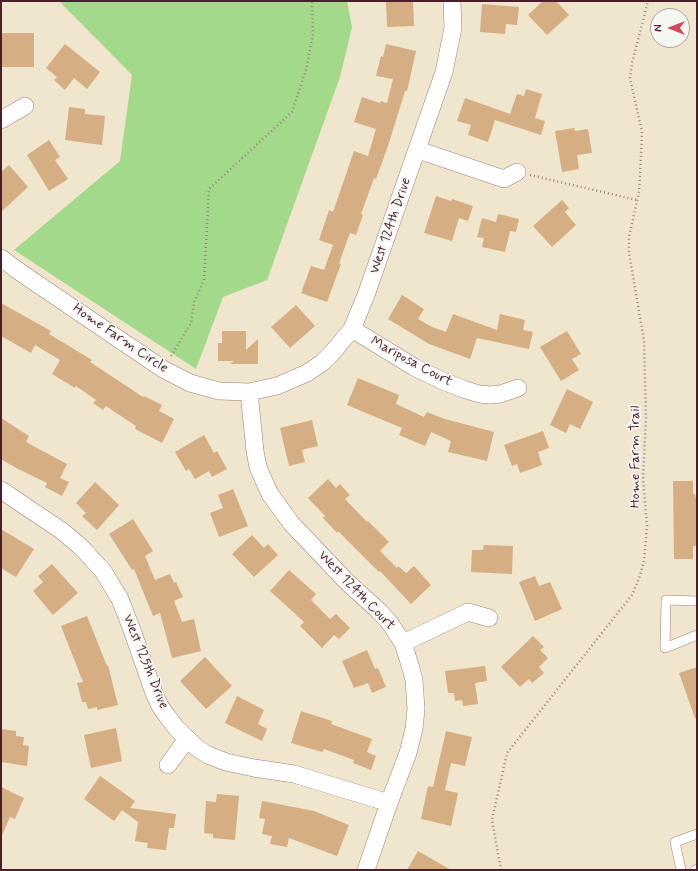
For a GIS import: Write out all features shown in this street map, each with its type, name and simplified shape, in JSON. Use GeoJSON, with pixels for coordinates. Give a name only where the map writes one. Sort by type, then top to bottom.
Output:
{"type":"FeatureCollection","features":[{"type":"Feature","properties":{"kind":"street","name":"West 124th Drive"},"geometry":{"type":"LineString","coordinates":[[249,392],[278,386],[307,373],[332,353],[352,329],[366,296],[444,72],[453,28],[452,1]]}},
{"type":"Feature","properties":{"kind":"street"},"geometry":{"type":"LineString","coordinates":[[1,120],[25,106]]}},
{"type":"Feature","properties":{"kind":"street"},"geometry":{"type":"LineString","coordinates":[[418,150],[504,179],[517,172]]}},
{"type":"Feature","properties":{"kind":"street","name":"Home Farm Circle"},"geometry":{"type":"LineString","coordinates":[[1,258],[33,281],[181,379],[218,391],[249,392]]}},
{"type":"Feature","properties":{"kind":"street","name":"Mariposa Court"},"geometry":{"type":"LineString","coordinates":[[352,329],[414,367],[463,389],[479,394],[490,395],[500,394],[518,388]]}},
{"type":"Feature","properties":{"kind":"street","name":"West 124th Court"},"geometry":{"type":"LineString","coordinates":[[249,392],[258,467],[270,494],[291,523],[347,582],[389,622],[403,643],[414,680],[416,709],[414,729],[408,753],[366,870]]}},
{"type":"Feature","properties":{"kind":"street","name":"West 125th Drive"},"geometry":{"type":"LineString","coordinates":[[1,490],[62,531],[81,547],[103,571],[120,599],[160,706],[187,739],[197,748],[208,755],[226,762],[294,774],[389,803]]}},
{"type":"Feature","properties":{"kind":"street"},"geometry":{"type":"LineString","coordinates":[[403,643],[468,612],[489,618]]}},
{"type":"Feature","properties":{"kind":"street"},"geometry":{"type":"LineString","coordinates":[[168,765],[187,739]]}},
{"type":"Feature","properties":{"kind":"lane"},"geometry":{"type":"LineString","coordinates":[[697,601],[666,600],[665,648],[697,635]]}},
{"type":"Feature","properties":{"kind":"lane"},"geometry":{"type":"LineString","coordinates":[[681,870],[675,842],[697,834]]}},
{"type":"Feature","properties":{"kind":"path"},"geometry":{"type":"LineString","coordinates":[[164,369],[191,323],[194,302],[204,280],[209,189],[292,112],[306,70],[313,34],[312,1]]}},
{"type":"Feature","properties":{"kind":"path","name":"Home Farm Trail"},"geometry":{"type":"LineString","coordinates":[[501,870],[492,820],[506,753],[632,595],[640,576],[644,561],[646,526],[643,477],[646,419],[644,340],[629,253],[629,238],[639,192],[642,132],[630,78],[632,63],[648,1]]}},
{"type":"Feature","properties":{"kind":"path"},"geometry":{"type":"LineString","coordinates":[[517,172],[637,200]]}},
{"type":"Feature","properties":{"kind":"green space"},"geometry":{"type":"Polygon","coordinates":[[[59,1],[347,1],[352,27],[340,77],[267,280],[223,297],[196,369],[14,250],[120,161],[132,75],[59,1]]]}},
{"type":"Feature","properties":{"kind":"building"},"geometry":{"type":"Polygon","coordinates":[[[386,1],[413,1],[414,26],[387,27],[386,1]]]}},
{"type":"Feature","properties":{"kind":"building"},"geometry":{"type":"Polygon","coordinates":[[[543,1],[556,1],[569,15],[547,35],[528,15],[543,1]]]}},
{"type":"Feature","properties":{"kind":"building"},"geometry":{"type":"Polygon","coordinates":[[[482,4],[519,7],[517,25],[506,24],[505,34],[480,32],[482,4]]]}},
{"type":"Feature","properties":{"kind":"building"},"geometry":{"type":"Polygon","coordinates":[[[2,33],[34,33],[34,67],[2,67],[2,33]]]}},
{"type":"Feature","properties":{"kind":"building"},"geometry":{"type":"Polygon","coordinates":[[[65,44],[100,72],[87,89],[74,78],[65,90],[54,80],[57,77],[46,68],[65,44]]]}},
{"type":"Feature","properties":{"kind":"building"},"geometry":{"type":"Polygon","coordinates":[[[386,44],[416,51],[407,91],[405,91],[388,146],[376,179],[374,178],[361,214],[363,215],[356,235],[350,233],[339,263],[341,264],[327,302],[301,293],[311,266],[324,270],[333,245],[319,240],[329,210],[333,212],[354,151],[368,156],[376,129],[354,122],[362,97],[380,103],[381,101],[387,103],[393,79],[376,76],[386,44]]]}},
{"type":"Feature","properties":{"kind":"building"},"geometry":{"type":"Polygon","coordinates":[[[526,89],[542,94],[535,118],[545,121],[541,135],[495,120],[488,142],[468,135],[471,125],[457,121],[465,98],[510,114],[517,94],[524,96],[526,89]]]}},
{"type":"Feature","properties":{"kind":"building"},"geometry":{"type":"Polygon","coordinates":[[[69,107],[85,109],[85,114],[105,116],[102,145],[65,140],[69,107]]]}},
{"type":"Feature","properties":{"kind":"building"},"geometry":{"type":"Polygon","coordinates":[[[574,128],[575,131],[588,129],[592,153],[577,155],[579,169],[562,172],[555,131],[574,128]]]}},
{"type":"Feature","properties":{"kind":"building"},"geometry":{"type":"Polygon","coordinates":[[[49,140],[60,157],[55,160],[68,179],[49,191],[27,155],[49,140]]]}},
{"type":"Feature","properties":{"kind":"building"},"geometry":{"type":"Polygon","coordinates":[[[9,165],[28,187],[1,212],[1,172],[9,165]]]}},
{"type":"Feature","properties":{"kind":"building"},"geometry":{"type":"Polygon","coordinates":[[[436,196],[451,201],[452,199],[473,206],[468,221],[459,218],[452,241],[424,233],[436,196]]]}},
{"type":"Feature","properties":{"kind":"building"},"geometry":{"type":"Polygon","coordinates":[[[562,200],[569,208],[565,212],[576,225],[552,247],[533,226],[562,200]]]}},
{"type":"Feature","properties":{"kind":"building"},"geometry":{"type":"Polygon","coordinates":[[[498,214],[519,219],[516,232],[510,231],[505,252],[482,247],[484,238],[477,237],[482,218],[496,222],[498,214]]]}},
{"type":"Feature","properties":{"kind":"building"},"geometry":{"type":"Polygon","coordinates":[[[402,295],[424,309],[418,319],[432,327],[446,332],[453,314],[497,330],[500,314],[525,320],[523,330],[533,332],[529,349],[477,338],[470,359],[429,344],[388,319],[402,295]]]}},
{"type":"Feature","properties":{"kind":"building"},"geometry":{"type":"Polygon","coordinates":[[[1,303],[51,331],[49,334],[92,360],[90,362],[143,397],[144,396],[162,405],[159,411],[174,419],[162,443],[135,429],[136,426],[106,406],[103,410],[93,403],[96,400],[76,386],[75,388],[52,374],[60,360],[35,345],[31,353],[1,336],[1,303]]]}},
{"type":"Feature","properties":{"kind":"building"},"geometry":{"type":"Polygon","coordinates":[[[296,305],[315,326],[290,348],[271,327],[296,305]]]}},
{"type":"Feature","properties":{"kind":"building"},"geometry":{"type":"Polygon","coordinates":[[[222,331],[246,331],[246,350],[258,339],[258,364],[230,364],[234,361],[218,361],[218,343],[222,343],[222,331]]]}},
{"type":"Feature","properties":{"kind":"building"},"geometry":{"type":"Polygon","coordinates":[[[567,331],[581,354],[572,359],[579,370],[561,381],[540,347],[567,331]]]}},
{"type":"Feature","properties":{"kind":"building"},"geometry":{"type":"Polygon","coordinates":[[[358,378],[399,395],[396,404],[424,417],[427,412],[445,419],[494,432],[487,461],[448,452],[451,441],[431,432],[425,446],[399,435],[402,428],[347,405],[358,378]]]}},
{"type":"Feature","properties":{"kind":"building"},"geometry":{"type":"Polygon","coordinates":[[[567,389],[593,402],[580,429],[570,424],[566,433],[550,425],[567,389]]]}},
{"type":"Feature","properties":{"kind":"building"},"geometry":{"type":"Polygon","coordinates":[[[1,418],[29,436],[26,442],[67,464],[60,478],[69,482],[62,496],[45,487],[47,483],[1,459],[1,418]]]}},
{"type":"Feature","properties":{"kind":"building"},"geometry":{"type":"Polygon","coordinates":[[[312,420],[318,446],[302,450],[305,462],[289,466],[280,428],[312,420]]]}},
{"type":"Feature","properties":{"kind":"building"},"geometry":{"type":"Polygon","coordinates":[[[543,431],[549,448],[538,452],[542,465],[520,473],[517,464],[512,466],[504,445],[543,431]]]}},
{"type":"Feature","properties":{"kind":"building"},"geometry":{"type":"Polygon","coordinates":[[[204,435],[214,453],[217,451],[227,469],[212,477],[209,471],[195,479],[189,469],[186,471],[175,452],[204,435]]]}},
{"type":"Feature","properties":{"kind":"building"},"geometry":{"type":"Polygon","coordinates":[[[328,479],[336,488],[340,484],[350,495],[345,499],[389,542],[380,551],[397,568],[398,566],[406,573],[414,566],[431,585],[411,604],[380,571],[379,572],[338,531],[337,533],[323,518],[325,516],[308,498],[328,479]]]}},
{"type":"Feature","properties":{"kind":"building"},"geometry":{"type":"Polygon","coordinates":[[[673,481],[693,481],[693,494],[695,494],[697,499],[697,542],[696,546],[693,546],[693,559],[674,559],[673,481]]]}},
{"type":"Feature","properties":{"kind":"building"},"geometry":{"type":"Polygon","coordinates":[[[95,482],[119,505],[97,530],[82,516],[86,513],[76,503],[95,482]]]}},
{"type":"Feature","properties":{"kind":"building"},"geometry":{"type":"Polygon","coordinates":[[[233,489],[248,526],[219,537],[210,513],[223,508],[218,495],[233,489]]]}},
{"type":"Feature","properties":{"kind":"building"},"geometry":{"type":"Polygon","coordinates":[[[133,519],[153,551],[145,556],[155,580],[170,574],[174,583],[176,582],[183,597],[174,601],[182,622],[194,619],[201,651],[172,658],[160,613],[153,616],[134,569],[132,570],[109,534],[133,519]]]}},
{"type":"Feature","properties":{"kind":"building"},"geometry":{"type":"Polygon","coordinates":[[[1,529],[34,549],[16,577],[1,568],[1,529]]]}},
{"type":"Feature","properties":{"kind":"building"},"geometry":{"type":"Polygon","coordinates":[[[252,535],[264,548],[268,544],[278,555],[254,577],[232,554],[252,535]]]}},
{"type":"Feature","properties":{"kind":"building"},"geometry":{"type":"Polygon","coordinates":[[[484,545],[513,546],[512,574],[471,572],[472,550],[483,550],[484,545]]]}},
{"type":"Feature","properties":{"kind":"building"},"geometry":{"type":"Polygon","coordinates":[[[52,564],[78,593],[53,615],[33,591],[43,582],[38,576],[52,564]]]}},
{"type":"Feature","properties":{"kind":"building"},"geometry":{"type":"Polygon","coordinates":[[[289,570],[316,594],[311,600],[330,619],[336,614],[350,628],[339,639],[334,635],[322,648],[300,626],[304,622],[270,591],[289,570]]]}},
{"type":"Feature","properties":{"kind":"building"},"geometry":{"type":"Polygon","coordinates":[[[535,576],[539,586],[550,582],[562,609],[535,621],[519,582],[535,576]]]}},
{"type":"Feature","properties":{"kind":"building"},"geometry":{"type":"Polygon","coordinates":[[[87,616],[107,666],[108,665],[118,705],[97,710],[97,707],[88,709],[86,702],[82,702],[77,683],[83,682],[61,626],[87,616]]]}},
{"type":"Feature","properties":{"kind":"building"},"geometry":{"type":"Polygon","coordinates":[[[533,636],[544,647],[540,650],[548,658],[539,667],[544,673],[532,683],[529,679],[520,687],[501,667],[533,636]]]}},
{"type":"Feature","properties":{"kind":"building"},"geometry":{"type":"Polygon","coordinates":[[[367,650],[375,669],[378,668],[386,687],[372,693],[368,683],[354,688],[342,661],[367,650]]]}},
{"type":"Feature","properties":{"kind":"building"},"geometry":{"type":"Polygon","coordinates":[[[205,657],[232,686],[206,709],[180,681],[205,657]]]}},
{"type":"Feature","properties":{"kind":"building"},"geometry":{"type":"Polygon","coordinates":[[[485,666],[487,681],[475,683],[478,704],[463,706],[462,700],[455,701],[454,693],[448,693],[445,671],[485,666]]]}},
{"type":"Feature","properties":{"kind":"building"},"geometry":{"type":"Polygon","coordinates":[[[697,667],[697,718],[695,718],[679,673],[697,667]]]}},
{"type":"Feature","properties":{"kind":"building"},"geometry":{"type":"Polygon","coordinates":[[[237,696],[264,710],[258,724],[267,729],[262,741],[225,723],[237,696]]]}},
{"type":"Feature","properties":{"kind":"building"},"geometry":{"type":"Polygon","coordinates":[[[301,711],[332,721],[331,724],[372,739],[367,752],[376,756],[371,770],[353,763],[354,760],[324,749],[322,752],[291,743],[301,711]]]}},
{"type":"Feature","properties":{"kind":"building"},"geometry":{"type":"Polygon","coordinates":[[[116,728],[122,761],[91,768],[84,735],[116,728]]]}},
{"type":"Feature","properties":{"kind":"building"},"geometry":{"type":"Polygon","coordinates":[[[1,729],[16,731],[16,736],[24,737],[23,745],[29,746],[27,766],[1,762],[1,729]]]}},
{"type":"Feature","properties":{"kind":"building"},"geometry":{"type":"Polygon","coordinates":[[[446,731],[472,737],[465,766],[451,763],[445,790],[458,793],[451,826],[421,819],[428,786],[433,787],[446,731]]]}},
{"type":"Feature","properties":{"kind":"building"},"geometry":{"type":"Polygon","coordinates":[[[100,776],[135,801],[130,808],[176,814],[174,828],[169,828],[166,850],[147,848],[148,843],[135,841],[138,822],[122,810],[114,821],[84,799],[100,776]]]}},
{"type":"Feature","properties":{"kind":"building"},"geometry":{"type":"Polygon","coordinates":[[[1,787],[24,798],[15,819],[10,817],[1,838],[1,787]]]}},
{"type":"Feature","properties":{"kind":"building"},"geometry":{"type":"Polygon","coordinates":[[[217,794],[239,796],[235,840],[213,838],[213,834],[204,833],[206,801],[216,802],[217,794]]]}},
{"type":"Feature","properties":{"kind":"building"},"geometry":{"type":"Polygon","coordinates":[[[262,801],[314,811],[349,825],[337,856],[289,838],[287,847],[270,844],[272,836],[262,834],[265,819],[259,818],[262,801]]]}},
{"type":"Feature","properties":{"kind":"building"},"geometry":{"type":"Polygon","coordinates":[[[418,851],[451,870],[407,870],[418,851]]]}}]}
